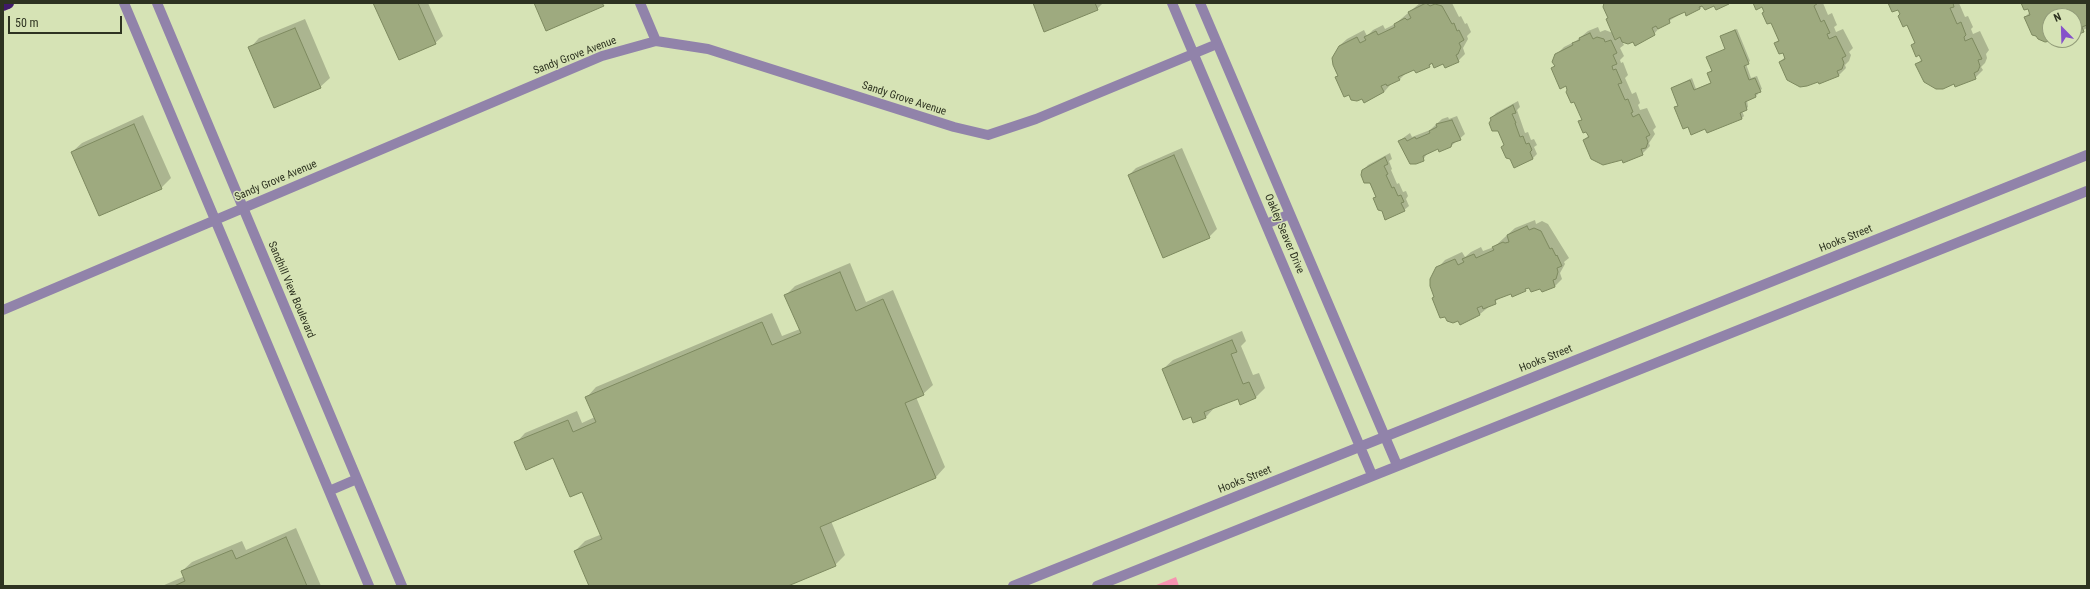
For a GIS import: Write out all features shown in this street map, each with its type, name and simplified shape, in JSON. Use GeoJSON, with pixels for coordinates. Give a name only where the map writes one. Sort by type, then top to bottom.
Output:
{"type":"FeatureCollection","features":[{"type":"Feature","properties":{"kind":"highway"},"geometry":{"type":"LineString","coordinates":[[3,5],[8,3]]}},
{"type":"Feature","properties":{"kind":"street"},"geometry":{"type":"LineString","coordinates":[[124,3],[369,586]]}},
{"type":"Feature","properties":{"kind":"street","name":"Sandhill View Boulevard"},"geometry":{"type":"LineString","coordinates":[[157,3],[402,586]]}},
{"type":"Feature","properties":{"kind":"street"},"geometry":{"type":"LineString","coordinates":[[640,3],[656,41]]}},
{"type":"Feature","properties":{"kind":"street","name":"Oakley Seaver Drive"},"geometry":{"type":"LineString","coordinates":[[1172,3],[1372,475]]}},
{"type":"Feature","properties":{"kind":"street","name":"Oakley Seaver Drive"},"geometry":{"type":"LineString","coordinates":[[1200,3],[1397,465]]}},
{"type":"Feature","properties":{"kind":"street","name":"Sandy Grove Avenue"},"geometry":{"type":"LineString","coordinates":[[3,310],[602,56],[656,41],[708,49],[954,128],[988,135],[1036,119],[1217,44]]}},
{"type":"Feature","properties":{"kind":"street","name":"Hooks Street"},"geometry":{"type":"LineString","coordinates":[[1013,586],[2087,155]]}},
{"type":"Feature","properties":{"kind":"street"},"geometry":{"type":"LineString","coordinates":[[1097,586],[1397,465],[2087,191]]}},
{"type":"Feature","properties":{"kind":"street"},"geometry":{"type":"LineString","coordinates":[[1266,224],[1290,214]]}},
{"type":"Feature","properties":{"kind":"street"},"geometry":{"type":"LineString","coordinates":[[329,491],[357,479]]}},
{"type":"Feature","properties":{"kind":"shaded area"},"geometry":{"type":"Polygon","coordinates":[[[1176,577],[1179,586],[1154,586],[1176,577]]]}},
{"type":"Feature","properties":{"kind":"building"},"geometry":{"type":"Polygon","coordinates":[[[373,3],[418,3],[436,44],[399,60],[373,3]]]}},
{"type":"Feature","properties":{"kind":"building"},"geometry":{"type":"Polygon","coordinates":[[[534,3],[602,3],[604,6],[546,31],[534,3]]]}},
{"type":"Feature","properties":{"kind":"building"},"geometry":{"type":"Polygon","coordinates":[[[1033,3],[1095,3],[1098,10],[1044,32],[1033,3]]]}},
{"type":"Feature","properties":{"kind":"building"},"geometry":{"type":"Polygon","coordinates":[[[1426,3],[1430,6],[1435,4],[1442,6],[1452,24],[1454,23],[1457,31],[1459,30],[1464,40],[1459,43],[1461,47],[1456,55],[1459,62],[1445,68],[1443,64],[1434,68],[1432,63],[1429,65],[1430,67],[1416,73],[1414,70],[1398,77],[1400,80],[1387,86],[1386,84],[1381,86],[1384,92],[1364,103],[1362,99],[1357,101],[1351,100],[1349,95],[1344,97],[1335,77],[1338,76],[1333,65],[1332,58],[1339,46],[1357,37],[1360,43],[1366,40],[1364,37],[1376,31],[1378,35],[1395,27],[1394,24],[1405,18],[1407,20],[1411,18],[1408,12],[1426,3]]]}},
{"type":"Feature","properties":{"kind":"building"},"geometry":{"type":"Polygon","coordinates":[[[1604,3],[1729,4],[1716,10],[1714,6],[1705,10],[1702,6],[1699,7],[1700,9],[1686,16],[1685,12],[1669,19],[1670,23],[1658,29],[1656,26],[1652,28],[1655,35],[1635,46],[1633,42],[1628,44],[1622,42],[1620,37],[1615,40],[1606,19],[1608,18],[1603,7],[1604,3]]]}},
{"type":"Feature","properties":{"kind":"building"},"geometry":{"type":"Polygon","coordinates":[[[1753,3],[1818,3],[1814,6],[1821,22],[1824,20],[1830,33],[1827,34],[1829,39],[1836,36],[1846,56],[1842,58],[1844,63],[1842,69],[1837,71],[1839,76],[1819,84],[1818,82],[1800,87],[1787,80],[1779,62],[1785,59],[1783,53],[1779,54],[1774,43],[1779,41],[1771,23],[1767,24],[1762,13],[1764,12],[1762,7],[1756,10],[1753,3]]]}},
{"type":"Feature","properties":{"kind":"building"},"geometry":{"type":"Polygon","coordinates":[[[1888,3],[1953,3],[1954,7],[1950,8],[1957,24],[1961,22],[1966,35],[1964,37],[1965,41],[1972,38],[1982,59],[1978,60],[1980,66],[1978,71],[1974,73],[1976,79],[1955,87],[1954,84],[1943,89],[1936,89],[1924,82],[1915,64],[1922,61],[1919,55],[1916,57],[1911,45],[1915,43],[1907,25],[1903,27],[1898,16],[1900,14],[1898,10],[1892,12],[1888,3]]]}},
{"type":"Feature","properties":{"kind":"building"},"geometry":{"type":"Polygon","coordinates":[[[2021,3],[2087,3],[2087,25],[2082,27],[2082,8],[2042,8],[2042,41],[2032,35],[2024,17],[2030,15],[2028,9],[2024,10],[2021,3]]]}},
{"type":"Feature","properties":{"kind":"building"},"geometry":{"type":"Polygon","coordinates":[[[295,28],[321,88],[274,108],[248,47],[295,28]]]}},
{"type":"Feature","properties":{"kind":"building"},"geometry":{"type":"Polygon","coordinates":[[[1735,30],[1749,64],[1744,66],[1749,80],[1755,78],[1761,92],[1755,94],[1756,97],[1745,102],[1747,110],[1740,113],[1742,119],[1707,133],[1705,129],[1691,135],[1688,127],[1683,129],[1674,107],[1678,106],[1671,88],[1690,80],[1694,90],[1711,83],[1707,73],[1712,71],[1706,57],[1725,49],[1720,36],[1735,30]]]}},
{"type":"Feature","properties":{"kind":"building"},"geometry":{"type":"Polygon","coordinates":[[[1590,33],[1593,39],[1597,37],[1604,39],[1605,42],[1611,40],[1617,53],[1613,55],[1617,64],[1612,66],[1613,70],[1616,69],[1622,83],[1618,84],[1625,100],[1628,99],[1633,112],[1631,113],[1633,117],[1639,114],[1650,135],[1646,137],[1648,142],[1646,148],[1641,149],[1643,155],[1623,163],[1622,160],[1603,165],[1591,159],[1583,140],[1589,137],[1586,132],[1583,133],[1578,121],[1582,120],[1574,102],[1571,103],[1566,92],[1566,86],[1560,89],[1551,68],[1555,66],[1552,62],[1555,54],[1573,45],[1572,43],[1580,40],[1579,38],[1590,33]]]}},
{"type":"Feature","properties":{"kind":"building"},"geometry":{"type":"Polygon","coordinates":[[[1513,105],[1516,113],[1512,114],[1520,137],[1523,136],[1526,144],[1529,143],[1532,150],[1530,152],[1533,159],[1514,168],[1510,159],[1506,158],[1501,147],[1504,145],[1498,131],[1492,131],[1489,123],[1491,120],[1490,118],[1513,105]]]}},
{"type":"Feature","properties":{"kind":"building"},"geometry":{"type":"Polygon","coordinates":[[[1452,120],[1461,140],[1452,143],[1451,147],[1439,152],[1438,149],[1423,156],[1424,161],[1416,164],[1410,164],[1398,141],[1405,138],[1407,141],[1415,137],[1416,139],[1430,133],[1429,131],[1437,127],[1436,124],[1452,120]]]}},
{"type":"Feature","properties":{"kind":"building"},"geometry":{"type":"Polygon","coordinates":[[[134,124],[162,189],[99,216],[71,152],[134,124]]]}},
{"type":"Feature","properties":{"kind":"building"},"geometry":{"type":"Polygon","coordinates":[[[1174,155],[1210,238],[1163,258],[1128,175],[1174,155]]]}},
{"type":"Feature","properties":{"kind":"building"},"geometry":{"type":"Polygon","coordinates":[[[1385,157],[1388,164],[1384,166],[1388,174],[1386,175],[1392,188],[1394,187],[1398,196],[1401,195],[1404,202],[1401,203],[1405,211],[1385,220],[1382,211],[1378,210],[1373,198],[1376,197],[1370,183],[1364,183],[1361,175],[1362,170],[1385,157]]]}},
{"type":"Feature","properties":{"kind":"building"},"geometry":{"type":"Polygon","coordinates":[[[1527,226],[1529,230],[1534,228],[1541,231],[1550,249],[1552,248],[1556,256],[1557,255],[1562,266],[1557,268],[1558,272],[1556,279],[1553,280],[1555,287],[1542,292],[1540,289],[1531,292],[1529,288],[1525,289],[1526,291],[1512,297],[1511,294],[1495,300],[1496,304],[1483,309],[1482,306],[1477,308],[1480,315],[1460,325],[1458,321],[1453,323],[1447,321],[1445,317],[1440,318],[1432,298],[1434,297],[1430,286],[1430,279],[1436,267],[1455,259],[1458,265],[1464,262],[1462,259],[1474,254],[1476,258],[1494,250],[1492,247],[1503,242],[1509,242],[1507,235],[1527,226]]]}},
{"type":"Feature","properties":{"kind":"building"},"geometry":{"type":"Polygon","coordinates":[[[840,272],[856,311],[883,299],[924,395],[905,403],[936,478],[820,527],[836,566],[788,586],[589,586],[574,551],[602,539],[582,492],[570,497],[553,458],[526,470],[514,442],[568,420],[573,432],[596,422],[585,397],[762,322],[772,345],[801,333],[784,295],[840,272]]]}},
{"type":"Feature","properties":{"kind":"building"},"geometry":{"type":"Polygon","coordinates":[[[1232,340],[1237,352],[1231,354],[1243,384],[1249,382],[1256,398],[1240,405],[1238,399],[1204,412],[1206,418],[1193,423],[1191,417],[1183,420],[1162,369],[1232,340]]]}},
{"type":"Feature","properties":{"kind":"building"},"geometry":{"type":"Polygon","coordinates":[[[286,537],[307,586],[174,586],[185,581],[181,571],[232,550],[236,559],[286,537]]]}}]}
